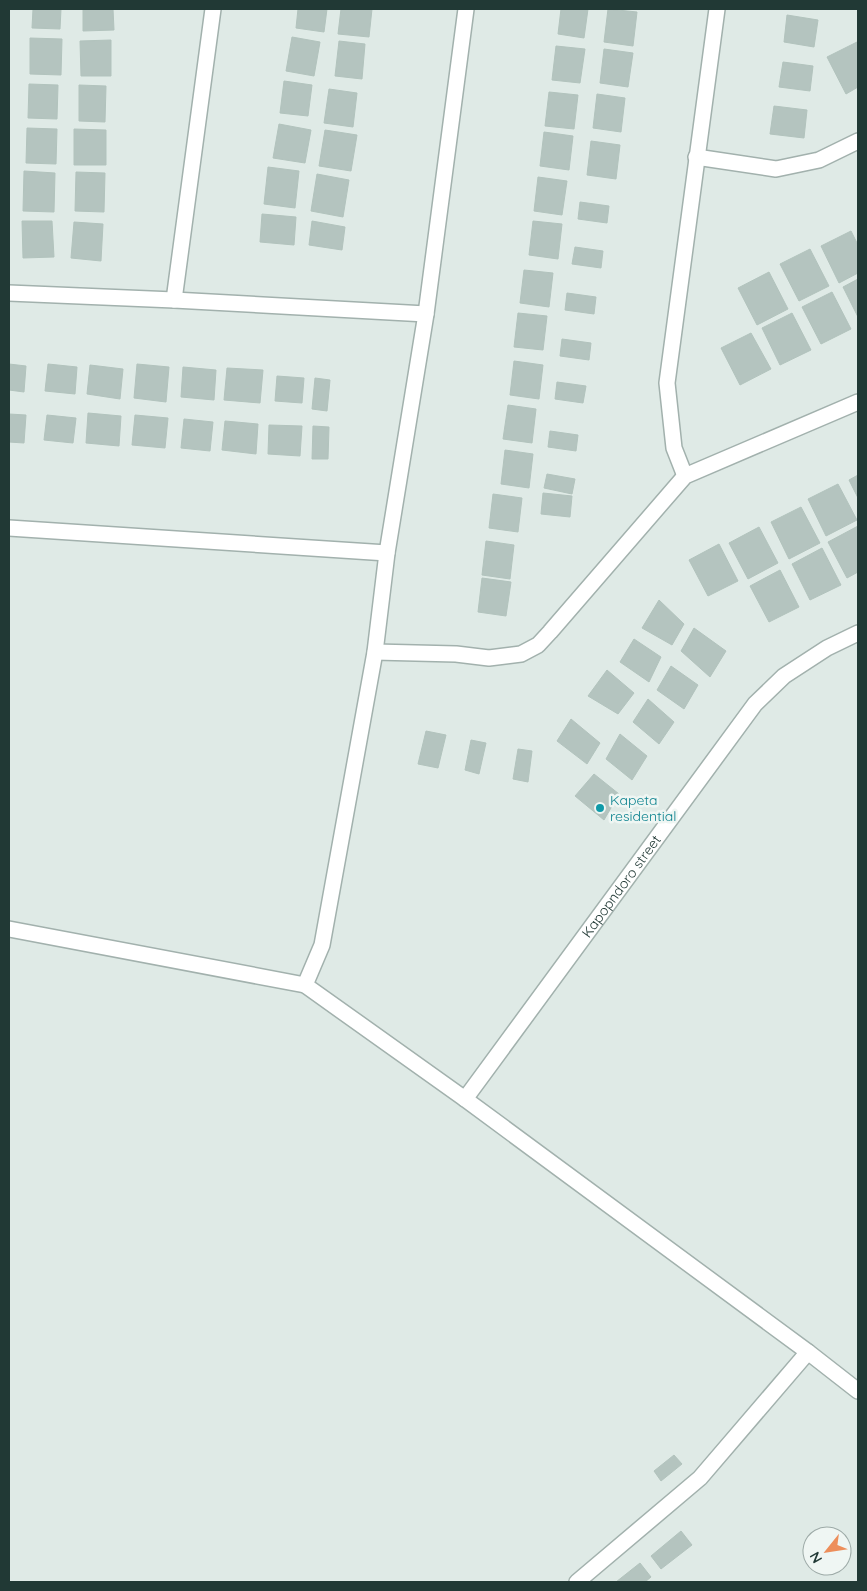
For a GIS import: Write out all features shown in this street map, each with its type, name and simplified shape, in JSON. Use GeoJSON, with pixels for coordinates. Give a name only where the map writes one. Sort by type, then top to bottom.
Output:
{"type":"FeatureCollection","features":[{"type":"Feature","properties":{"kind":"street"},"geometry":{"type":"LineString","coordinates":[[174,300],[213,9]]}},
{"type":"Feature","properties":{"kind":"street"},"geometry":{"type":"LineString","coordinates":[[305,985],[322,945],[375,652],[388,553],[426,314],[466,9]]}},
{"type":"Feature","properties":{"kind":"street"},"geometry":{"type":"LineString","coordinates":[[686,476],[674,448],[667,383],[716,9]]}},
{"type":"Feature","properties":{"kind":"street"},"geometry":{"type":"LineString","coordinates":[[696,158],[776,169],[819,160],[858,142]]}},
{"type":"Feature","properties":{"kind":"street"},"geometry":{"type":"LineString","coordinates":[[9,294],[174,300],[426,314]]}},
{"type":"Feature","properties":{"kind":"street"},"geometry":{"type":"LineString","coordinates":[[375,652],[456,654],[489,658],[521,654],[538,645],[686,476],[858,402]]}},
{"type":"Feature","properties":{"kind":"street"},"geometry":{"type":"LineString","coordinates":[[9,528],[388,553]]}},
{"type":"Feature","properties":{"kind":"street","name":"Kapopndoro street"},"geometry":{"type":"LineString","coordinates":[[465,1099],[755,704],[784,676],[828,648],[858,633]]}},
{"type":"Feature","properties":{"kind":"street"},"geometry":{"type":"LineString","coordinates":[[9,929],[305,985],[465,1099],[858,1391]]}},
{"type":"Feature","properties":{"kind":"street"},"geometry":{"type":"LineString","coordinates":[[577,1582],[700,1478],[808,1352]]}},
{"type":"Feature","properties":{"kind":"building"},"geometry":{"type":"Polygon","coordinates":[[[33,9],[61,9],[60,29],[32,28],[33,9]]]}},
{"type":"Feature","properties":{"kind":"building"},"geometry":{"type":"Polygon","coordinates":[[[83,9],[113,9],[114,30],[83,31],[83,9]]]}},
{"type":"Feature","properties":{"kind":"building"},"geometry":{"type":"Polygon","coordinates":[[[298,9],[327,9],[324,32],[296,28],[298,9]]]}},
{"type":"Feature","properties":{"kind":"building"},"geometry":{"type":"Polygon","coordinates":[[[341,9],[372,9],[369,37],[338,34],[341,9]]]}},
{"type":"Feature","properties":{"kind":"building"},"geometry":{"type":"Polygon","coordinates":[[[561,9],[588,9],[584,38],[558,34],[561,9]]]}},
{"type":"Feature","properties":{"kind":"building"},"geometry":{"type":"Polygon","coordinates":[[[608,9],[637,12],[633,46],[604,42],[608,9]]]}},
{"type":"Feature","properties":{"kind":"building"},"geometry":{"type":"Polygon","coordinates":[[[787,15],[818,20],[814,47],[784,42],[787,15]]]}},
{"type":"Feature","properties":{"kind":"building"},"geometry":{"type":"Polygon","coordinates":[[[292,37],[320,42],[314,76],[286,71],[292,37]]]}},
{"type":"Feature","properties":{"kind":"building"},"geometry":{"type":"Polygon","coordinates":[[[30,38],[62,39],[61,75],[30,74],[30,38]]]}},
{"type":"Feature","properties":{"kind":"building"},"geometry":{"type":"Polygon","coordinates":[[[111,40],[111,76],[81,76],[80,41],[111,40]]]}},
{"type":"Feature","properties":{"kind":"building"},"geometry":{"type":"Polygon","coordinates":[[[339,41],[365,44],[362,79],[335,76],[339,41]]]}},
{"type":"Feature","properties":{"kind":"building"},"geometry":{"type":"Polygon","coordinates":[[[857,42],[858,87],[846,94],[827,57],[857,42]]]}},
{"type":"Feature","properties":{"kind":"building"},"geometry":{"type":"Polygon","coordinates":[[[556,46],[585,49],[580,83],[552,80],[556,46]]]}},
{"type":"Feature","properties":{"kind":"building"},"geometry":{"type":"Polygon","coordinates":[[[604,49],[633,53],[628,87],[600,83],[604,49]]]}},
{"type":"Feature","properties":{"kind":"building"},"geometry":{"type":"Polygon","coordinates":[[[783,62],[813,66],[810,91],[779,87],[783,62]]]}},
{"type":"Feature","properties":{"kind":"building"},"geometry":{"type":"Polygon","coordinates":[[[284,81],[312,85],[308,116],[280,113],[284,81]]]}},
{"type":"Feature","properties":{"kind":"building"},"geometry":{"type":"Polygon","coordinates":[[[29,84],[58,85],[57,119],[28,118],[29,84]]]}},
{"type":"Feature","properties":{"kind":"building"},"geometry":{"type":"Polygon","coordinates":[[[79,85],[106,86],[105,122],[79,121],[79,85]]]}},
{"type":"Feature","properties":{"kind":"building"},"geometry":{"type":"Polygon","coordinates":[[[329,89],[357,93],[353,127],[324,123],[329,89]]]}},
{"type":"Feature","properties":{"kind":"building"},"geometry":{"type":"Polygon","coordinates":[[[549,92],[578,95],[574,129],[545,126],[549,92]]]}},
{"type":"Feature","properties":{"kind":"building"},"geometry":{"type":"Polygon","coordinates":[[[597,94],[625,98],[621,132],[593,128],[597,94]]]}},
{"type":"Feature","properties":{"kind":"building"},"geometry":{"type":"Polygon","coordinates":[[[774,106],[807,110],[804,138],[770,134],[774,106]]]}},
{"type":"Feature","properties":{"kind":"building"},"geometry":{"type":"Polygon","coordinates":[[[279,124],[311,130],[305,163],[273,158],[279,124]]]}},
{"type":"Feature","properties":{"kind":"building"},"geometry":{"type":"Polygon","coordinates":[[[27,128],[57,129],[56,164],[26,163],[27,128]]]}},
{"type":"Feature","properties":{"kind":"building"},"geometry":{"type":"Polygon","coordinates":[[[74,129],[106,130],[106,165],[74,165],[74,129]]]}},
{"type":"Feature","properties":{"kind":"building"},"geometry":{"type":"Polygon","coordinates":[[[325,130],[357,135],[351,171],[319,166],[325,130]]]}},
{"type":"Feature","properties":{"kind":"building"},"geometry":{"type":"Polygon","coordinates":[[[544,132],[573,136],[569,170],[540,166],[544,132]]]}},
{"type":"Feature","properties":{"kind":"building"},"geometry":{"type":"Polygon","coordinates":[[[591,141],[620,145],[616,179],[587,175],[591,141]]]}},
{"type":"Feature","properties":{"kind":"building"},"geometry":{"type":"Polygon","coordinates":[[[268,167],[299,171],[295,208],[264,204],[268,167]]]}},
{"type":"Feature","properties":{"kind":"building"},"geometry":{"type":"Polygon","coordinates":[[[24,171],[55,173],[54,212],[23,211],[24,171]]]}},
{"type":"Feature","properties":{"kind":"building"},"geometry":{"type":"Polygon","coordinates":[[[76,172],[105,173],[104,212],[75,211],[76,172]]]}},
{"type":"Feature","properties":{"kind":"building"},"geometry":{"type":"Polygon","coordinates":[[[317,174],[349,180],[343,217],[311,211],[317,174]]]}},
{"type":"Feature","properties":{"kind":"building"},"geometry":{"type":"Polygon","coordinates":[[[538,177],[567,181],[562,215],[534,211],[538,177]]]}},
{"type":"Feature","properties":{"kind":"building"},"geometry":{"type":"Polygon","coordinates":[[[580,202],[609,206],[607,223],[578,219],[580,202]]]}},
{"type":"Feature","properties":{"kind":"building"},"geometry":{"type":"Polygon","coordinates":[[[262,214],[296,217],[294,245],[260,242],[262,214]]]}},
{"type":"Feature","properties":{"kind":"building"},"geometry":{"type":"Polygon","coordinates":[[[22,221],[52,221],[54,257],[23,258],[22,221]]]}},
{"type":"Feature","properties":{"kind":"building"},"geometry":{"type":"Polygon","coordinates":[[[312,221],[345,227],[342,250],[309,245],[312,221]]]}},
{"type":"Feature","properties":{"kind":"building"},"geometry":{"type":"Polygon","coordinates":[[[533,221],[562,224],[558,259],[529,255],[533,221]]]}},
{"type":"Feature","properties":{"kind":"building"},"geometry":{"type":"Polygon","coordinates":[[[74,222],[103,224],[101,261],[71,258],[74,222]]]}},
{"type":"Feature","properties":{"kind":"building"},"geometry":{"type":"Polygon","coordinates":[[[851,231],[858,245],[858,273],[839,283],[821,246],[851,231]]]}},
{"type":"Feature","properties":{"kind":"building"},"geometry":{"type":"Polygon","coordinates":[[[575,247],[603,251],[601,268],[572,264],[575,247]]]}},
{"type":"Feature","properties":{"kind":"building"},"geometry":{"type":"Polygon","coordinates":[[[810,249],[829,286],[799,301],[780,264],[810,249]]]}},
{"type":"Feature","properties":{"kind":"building"},"geometry":{"type":"Polygon","coordinates":[[[524,270],[553,273],[549,307],[520,303],[524,270]]]}},
{"type":"Feature","properties":{"kind":"building"},"geometry":{"type":"Polygon","coordinates":[[[769,272],[788,309],[757,325],[738,288],[769,272]]]}},
{"type":"Feature","properties":{"kind":"building"},"geometry":{"type":"Polygon","coordinates":[[[858,279],[858,317],[843,287],[858,279]]]}},
{"type":"Feature","properties":{"kind":"building"},"geometry":{"type":"Polygon","coordinates":[[[832,292],[851,329],[821,344],[802,307],[832,292]]]}},
{"type":"Feature","properties":{"kind":"building"},"geometry":{"type":"Polygon","coordinates":[[[567,293],[596,297],[594,314],[565,310],[567,293]]]}},
{"type":"Feature","properties":{"kind":"building"},"geometry":{"type":"Polygon","coordinates":[[[518,313],[547,316],[543,350],[514,347],[518,313]]]}},
{"type":"Feature","properties":{"kind":"building"},"geometry":{"type":"Polygon","coordinates":[[[792,313],[811,350],[780,365],[762,328],[792,313]]]}},
{"type":"Feature","properties":{"kind":"building"},"geometry":{"type":"Polygon","coordinates":[[[751,333],[771,369],[740,385],[721,348],[751,333]]]}},
{"type":"Feature","properties":{"kind":"building"},"geometry":{"type":"Polygon","coordinates":[[[562,339],[591,343],[589,360],[560,356],[562,339]]]}},
{"type":"Feature","properties":{"kind":"building"},"geometry":{"type":"Polygon","coordinates":[[[514,361],[543,365],[539,399],[510,395],[514,361]]]}},
{"type":"Feature","properties":{"kind":"building"},"geometry":{"type":"Polygon","coordinates":[[[9,364],[26,366],[24,392],[9,390],[9,364]]]}},
{"type":"Feature","properties":{"kind":"building"},"geometry":{"type":"Polygon","coordinates":[[[48,364],[77,367],[75,394],[45,391],[48,364]]]}},
{"type":"Feature","properties":{"kind":"building"},"geometry":{"type":"Polygon","coordinates":[[[137,364],[169,367],[166,402],[134,398],[137,364]]]}},
{"type":"Feature","properties":{"kind":"building"},"geometry":{"type":"Polygon","coordinates":[[[90,365],[123,369],[120,399],[87,394],[90,365]]]}},
{"type":"Feature","properties":{"kind":"building"},"geometry":{"type":"Polygon","coordinates":[[[183,367],[216,370],[214,400],[181,397],[183,367]]]}},
{"type":"Feature","properties":{"kind":"building"},"geometry":{"type":"Polygon","coordinates":[[[227,368],[263,370],[260,403],[224,400],[227,368]]]}},
{"type":"Feature","properties":{"kind":"building"},"geometry":{"type":"Polygon","coordinates":[[[277,376],[304,378],[302,403],[275,401],[277,376]]]}},
{"type":"Feature","properties":{"kind":"building"},"geometry":{"type":"Polygon","coordinates":[[[315,378],[330,380],[327,411],[312,409],[315,378]]]}},
{"type":"Feature","properties":{"kind":"building"},"geometry":{"type":"Polygon","coordinates":[[[557,382],[586,386],[583,403],[555,399],[557,382]]]}},
{"type":"Feature","properties":{"kind":"building"},"geometry":{"type":"Polygon","coordinates":[[[508,405],[536,409],[532,443],[503,439],[508,405]]]}},
{"type":"Feature","properties":{"kind":"building"},"geometry":{"type":"Polygon","coordinates":[[[88,413],[121,416],[119,446],[86,443],[88,413]]]}},
{"type":"Feature","properties":{"kind":"building"},"geometry":{"type":"Polygon","coordinates":[[[9,414],[26,415],[24,443],[9,442],[9,414]]]}},
{"type":"Feature","properties":{"kind":"building"},"geometry":{"type":"Polygon","coordinates":[[[47,415],[76,418],[73,443],[44,440],[47,415]]]}},
{"type":"Feature","properties":{"kind":"building"},"geometry":{"type":"Polygon","coordinates":[[[135,415],[168,418],[165,448],[132,445],[135,415]]]}},
{"type":"Feature","properties":{"kind":"building"},"geometry":{"type":"Polygon","coordinates":[[[184,419],[213,422],[210,451],[181,448],[184,419]]]}},
{"type":"Feature","properties":{"kind":"building"},"geometry":{"type":"Polygon","coordinates":[[[225,421],[258,424],[256,454],[222,450],[225,421]]]}},
{"type":"Feature","properties":{"kind":"building"},"geometry":{"type":"Polygon","coordinates":[[[269,425],[302,426],[300,456],[268,454],[269,425]]]}},
{"type":"Feature","properties":{"kind":"building"},"geometry":{"type":"Polygon","coordinates":[[[313,426],[329,427],[328,459],[312,459],[313,426]]]}},
{"type":"Feature","properties":{"kind":"building"},"geometry":{"type":"Polygon","coordinates":[[[550,431],[578,435],[576,451],[548,447],[550,431]]]}},
{"type":"Feature","properties":{"kind":"building"},"geometry":{"type":"Polygon","coordinates":[[[505,450],[533,454],[529,488],[501,484],[505,450]]]}},
{"type":"Feature","properties":{"kind":"building"},"geometry":{"type":"Polygon","coordinates":[[[547,474],[575,479],[572,494],[544,488],[547,474]]]}},
{"type":"Feature","properties":{"kind":"building"},"geometry":{"type":"Polygon","coordinates":[[[858,475],[858,498],[849,480],[858,475]]]}},
{"type":"Feature","properties":{"kind":"building"},"geometry":{"type":"Polygon","coordinates":[[[838,484],[857,520],[826,536],[808,499],[838,484]]]}},
{"type":"Feature","properties":{"kind":"building"},"geometry":{"type":"Polygon","coordinates":[[[543,493],[572,496],[570,517],[541,514],[543,493]]]}},
{"type":"Feature","properties":{"kind":"building"},"geometry":{"type":"Polygon","coordinates":[[[493,494],[522,498],[518,532],[489,528],[493,494]]]}},
{"type":"Feature","properties":{"kind":"building"},"geometry":{"type":"Polygon","coordinates":[[[801,507],[820,543],[789,559],[771,522],[801,507]]]}},
{"type":"Feature","properties":{"kind":"building"},"geometry":{"type":"Polygon","coordinates":[[[858,526],[858,572],[847,578],[828,542],[858,526]]]}},
{"type":"Feature","properties":{"kind":"building"},"geometry":{"type":"Polygon","coordinates":[[[759,527],[778,563],[748,579],[729,543],[759,527]]]}},
{"type":"Feature","properties":{"kind":"building"},"geometry":{"type":"Polygon","coordinates":[[[486,541],[514,545],[510,579],[482,575],[486,541]]]}},
{"type":"Feature","properties":{"kind":"building"},"geometry":{"type":"Polygon","coordinates":[[[719,544],[738,581],[708,596],[689,560],[719,544]]]}},
{"type":"Feature","properties":{"kind":"building"},"geometry":{"type":"Polygon","coordinates":[[[822,548],[841,585],[810,600],[792,564],[822,548]]]}},
{"type":"Feature","properties":{"kind":"building"},"geometry":{"type":"Polygon","coordinates":[[[780,570],[799,607],[769,622],[750,586],[780,570]]]}},
{"type":"Feature","properties":{"kind":"building"},"geometry":{"type":"Polygon","coordinates":[[[482,578],[511,582],[506,616],[478,612],[482,578]]]}},
{"type":"Feature","properties":{"kind":"building"},"geometry":{"type":"Polygon","coordinates":[[[659,600],[684,624],[672,645],[642,628],[659,600]]]}},
{"type":"Feature","properties":{"kind":"building"},"geometry":{"type":"Polygon","coordinates":[[[694,628],[726,651],[710,677],[681,651],[694,628]]]}},
{"type":"Feature","properties":{"kind":"building"},"geometry":{"type":"Polygon","coordinates":[[[634,639],[661,657],[649,682],[620,662],[634,639]]]}},
{"type":"Feature","properties":{"kind":"building"},"geometry":{"type":"Polygon","coordinates":[[[671,666],[698,685],[684,709],[657,690],[671,666]]]}},
{"type":"Feature","properties":{"kind":"building"},"geometry":{"type":"Polygon","coordinates":[[[607,670],[634,693],[618,714],[588,696],[607,670]]]}},
{"type":"Feature","properties":{"kind":"building"},"geometry":{"type":"Polygon","coordinates":[[[648,699],[674,722],[659,744],[633,722],[648,699]]]}},
{"type":"Feature","properties":{"kind":"building"},"geometry":{"type":"Polygon","coordinates":[[[571,719],[600,743],[587,764],[557,741],[571,719]]]}},
{"type":"Feature","properties":{"kind":"building"},"geometry":{"type":"Polygon","coordinates":[[[426,731],[446,735],[438,768],[418,764],[426,731]]]}},
{"type":"Feature","properties":{"kind":"building"},"geometry":{"type":"Polygon","coordinates":[[[620,734],[647,756],[632,780],[606,759],[620,734]]]}},
{"type":"Feature","properties":{"kind":"building"},"geometry":{"type":"Polygon","coordinates":[[[471,740],[486,743],[479,774],[465,770],[471,740]]]}},
{"type":"Feature","properties":{"kind":"building"},"geometry":{"type":"Polygon","coordinates":[[[518,749],[532,751],[528,782],[513,779],[518,749]]]}},
{"type":"Feature","properties":{"kind":"building","name":"Kapeta residential"},"geometry":{"type":"Polygon","coordinates":[[[594,774],[619,794],[604,820],[575,796],[594,774]]]}},
{"type":"Feature","properties":{"kind":"building"},"geometry":{"type":"Polygon","coordinates":[[[674,1455],[682,1464],[661,1481],[654,1471],[674,1455]]]}},
{"type":"Feature","properties":{"kind":"building"},"geometry":{"type":"Polygon","coordinates":[[[681,1531],[692,1545],[661,1569],[651,1556],[681,1531]]]}},
{"type":"Feature","properties":{"kind":"building"},"geometry":{"type":"Polygon","coordinates":[[[640,1563],[651,1577],[645,1582],[616,1582],[640,1563]]]}},
{"type":"Feature","properties":{"kind":"place","name":"Kapeta residential"},"geometry":{"type":"Point","coordinates":[600,808]}}]}
